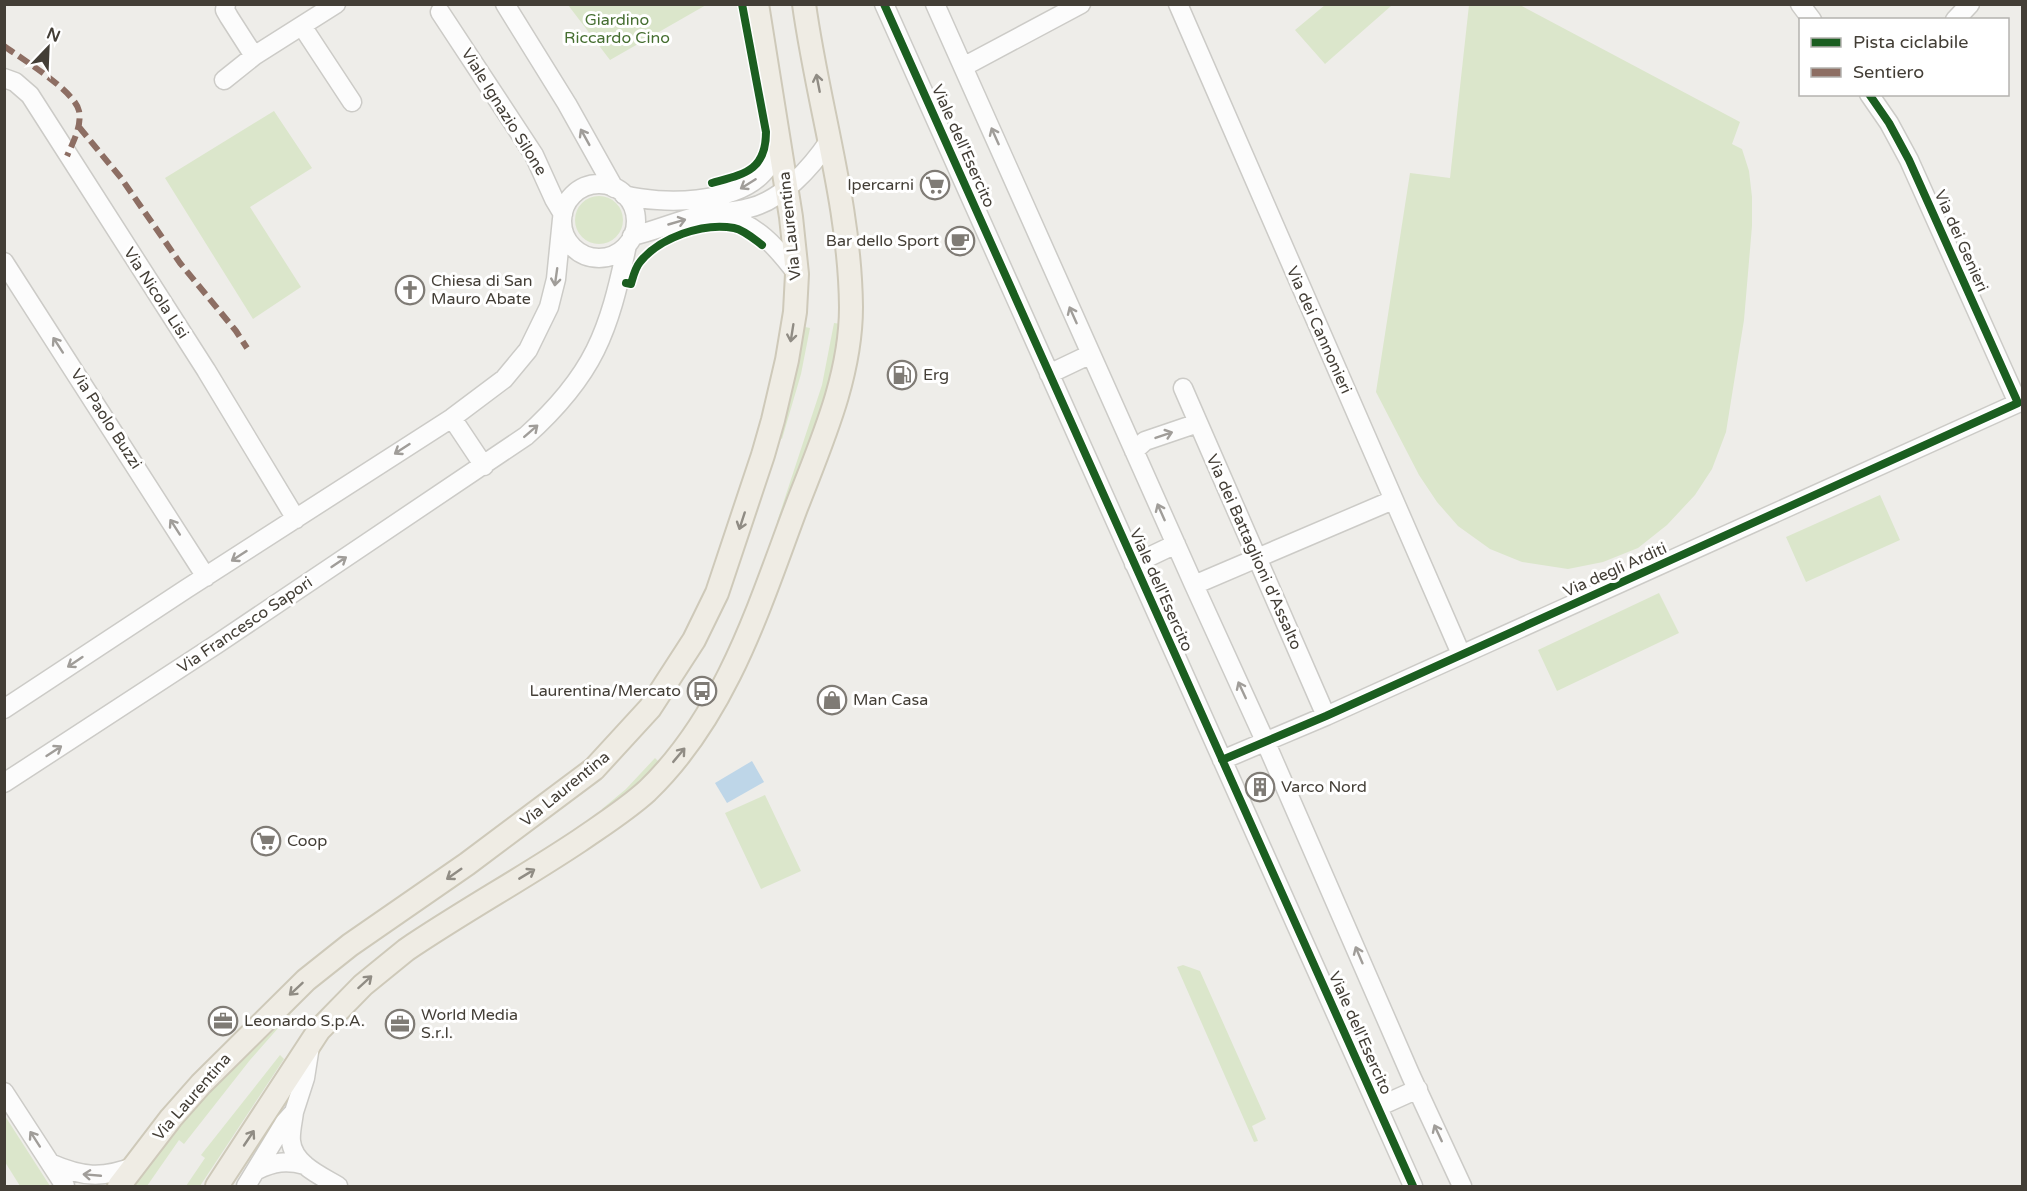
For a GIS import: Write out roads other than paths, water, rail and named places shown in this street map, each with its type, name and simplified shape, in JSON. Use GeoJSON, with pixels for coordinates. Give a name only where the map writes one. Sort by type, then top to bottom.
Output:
{"type":"FeatureCollection","features":[{"type":"Feature","properties":{"kind":"main road","name":"Via Laurentina"},"geometry":{"type":"LineString","coordinates":[[119,1186],[171,1118],[201,1084],[306,980],[350,945],[459,870],[578,783],[612,751],[651,708],[694,640],[717,593],[727,565],[773,420],[793,329],[797,274],[779,137],[757,4]]}},
{"type":"Feature","properties":{"kind":"main road"},"geometry":{"type":"LineString","coordinates":[[217,1186],[310,1042],[336,1010],[395,957],[550,861],[631,805],[677,758],[708,715],[765,594],[819,449],[846,364],[851,310],[849,257],[837,178],[804,4]]}},
{"type":"Feature","properties":{"kind":"street"},"geometry":{"type":"LineString","coordinates":[[226,4],[225,10],[247,61]]}},
{"type":"Feature","properties":{"kind":"street"},"geometry":{"type":"LineString","coordinates":[[220,75],[247,61],[336,4]]}},
{"type":"Feature","properties":{"kind":"street"},"geometry":{"type":"LineString","coordinates":[[505,4],[619,191],[631,204],[635,214],[635,225],[629,240],[618,252],[608,257],[596,258],[575,249],[568,241],[563,231],[562,217]]}},
{"type":"Feature","properties":{"kind":"street","name":"Viale dell'Esercito"},"geometry":{"type":"LineString","coordinates":[[884,4],[1413,1186]]}},
{"type":"Feature","properties":{"kind":"street","name":"Viale dell'Esercito"},"geometry":{"type":"LineString","coordinates":[[936,4],[1462,1186]]}},
{"type":"Feature","properties":{"kind":"street"},"geometry":{"type":"LineString","coordinates":[[963,67],[1081,4]]}},
{"type":"Feature","properties":{"kind":"street","name":"Via dei Cannonieri"},"geometry":{"type":"LineString","coordinates":[[1178,4],[1461,654]]}},
{"type":"Feature","properties":{"kind":"street"},"geometry":{"type":"LineString","coordinates":[[1800,4],[1810,18]]}},
{"type":"Feature","properties":{"kind":"street"},"geometry":{"type":"LineString","coordinates":[[1957,18],[1970,4]]}},
{"type":"Feature","properties":{"kind":"street","name":"Viale Ignazio Silone"},"geometry":{"type":"LineString","coordinates":[[440,12],[524,139],[562,217]]}},
{"type":"Feature","properties":{"kind":"street"},"geometry":{"type":"LineString","coordinates":[[302,26],[352,102]]}},
{"type":"Feature","properties":{"kind":"street","name":"Via Nicola Lisi"},"geometry":{"type":"LineString","coordinates":[[4,78],[15,82],[30,95],[206,370],[296,519]]}},
{"type":"Feature","properties":{"kind":"street","name":"Via dei Genieri"},"geometry":{"type":"LineString","coordinates":[[1874,96],[1909,160],[2018,402]]}},
{"type":"Feature","properties":{"kind":"street"},"geometry":{"type":"LineString","coordinates":[[4,709],[452,418],[511,372],[534,339],[544,318],[554,289],[562,217],[570,197],[579,190],[590,185],[602,184],[645,199],[674,201],[713,197],[739,190],[765,171],[779,137]]}},
{"type":"Feature","properties":{"kind":"street"},"geometry":{"type":"LineString","coordinates":[[629,240],[702,215],[722,214],[752,207],[771,199],[814,161],[829,141]]}},
{"type":"Feature","properties":{"kind":"street"},"geometry":{"type":"LineString","coordinates":[[722,214],[743,222],[767,238],[797,274]]}},
{"type":"Feature","properties":{"kind":"street","name":"Via Francesco Sapori"},"geometry":{"type":"LineString","coordinates":[[4,783],[484,466],[541,423],[580,379],[593,358],[605,330],[629,240]]}},
{"type":"Feature","properties":{"kind":"street","name":"Via Paolo Buzzi"},"geometry":{"type":"LineString","coordinates":[[4,262],[206,577]]}},
{"type":"Feature","properties":{"kind":"street"},"geometry":{"type":"LineString","coordinates":[[1049,374],[1091,354]]}},
{"type":"Feature","properties":{"kind":"street","name":"Via dei Battaglioni d'Assalto"},"geometry":{"type":"LineString","coordinates":[[1183,388],[1326,716]]}},
{"type":"Feature","properties":{"kind":"street","name":"Via degli Arditi"},"geometry":{"type":"LineString","coordinates":[[1222,760],[1266,743],[2018,402]]}},
{"type":"Feature","properties":{"kind":"street"},"geometry":{"type":"LineString","coordinates":[[452,418],[484,466]]}},
{"type":"Feature","properties":{"kind":"street"},"geometry":{"type":"LineString","coordinates":[[1134,452],[1145,441],[1198,423]]}},
{"type":"Feature","properties":{"kind":"street"},"geometry":{"type":"LineString","coordinates":[[1194,585],[1394,500]]}},
{"type":"Feature","properties":{"kind":"street"},"geometry":{"type":"LineString","coordinates":[[1134,564],[1176,544]]}},
{"type":"Feature","properties":{"kind":"street"},"geometry":{"type":"LineString","coordinates":[[310,1042],[305,1078],[294,1112],[291,1141],[297,1156],[305,1165],[338,1186]]}},
{"type":"Feature","properties":{"kind":"street"},"geometry":{"type":"LineString","coordinates":[[1378,1107],[1418,1089]]}},
{"type":"Feature","properties":{"kind":"street"},"geometry":{"type":"LineString","coordinates":[[4,1092],[65,1186]]}},
{"type":"Feature","properties":{"kind":"street"},"geometry":{"type":"LineString","coordinates":[[246,1186],[285,1122],[294,1112]]}},
{"type":"Feature","properties":{"kind":"street"},"geometry":{"type":"LineString","coordinates":[[257,1170],[275,1162],[285,1161],[305,1165]]}},
{"type":"Feature","properties":{"kind":"street"},"geometry":{"type":"LineString","coordinates":[[50,1163],[71,1171],[95,1176],[110,1175],[135,1166]]}},
{"type":"Feature","properties":{"kind":"water"},"geometry":{"type":"Polygon","coordinates":[[[752,761],[764,782],[727,803],[715,783],[752,761]]]}},
{"type":"Feature","properties":{"kind":"place","name":"Ipercarni"},"geometry":{"type":"Point","coordinates":[935,185]}},
{"type":"Feature","properties":{"kind":"place","name":"Bar dello Sport"},"geometry":{"type":"Point","coordinates":[960,241]}},
{"type":"Feature","properties":{"kind":"place","name":"Chiesa di San Mauro Abate"},"geometry":{"type":"Point","coordinates":[410,290]}},
{"type":"Feature","properties":{"kind":"place","name":"Erg"},"geometry":{"type":"Point","coordinates":[902,375]}},
{"type":"Feature","properties":{"kind":"place","name":"Laurentina/Mercato"},"geometry":{"type":"Point","coordinates":[702,691]}},
{"type":"Feature","properties":{"kind":"place","name":"Man Casa"},"geometry":{"type":"Point","coordinates":[832,700]}},
{"type":"Feature","properties":{"kind":"place","name":"Varco Nord"},"geometry":{"type":"Point","coordinates":[1260,787]}},
{"type":"Feature","properties":{"kind":"place","name":"Coop"},"geometry":{"type":"Point","coordinates":[266,841]}},
{"type":"Feature","properties":{"kind":"place","name":"Leonardo S.p.A."},"geometry":{"type":"Point","coordinates":[223,1021]}},
{"type":"Feature","properties":{"kind":"place","name":"World Media S.r.l."},"geometry":{"type":"Point","coordinates":[400,1024]}},
{"type":"Feature","properties":{"kind":"park label","name":"Giardino Riccardo Cino"},"geometry":{"type":"Point","coordinates":[617,29]}}]}
